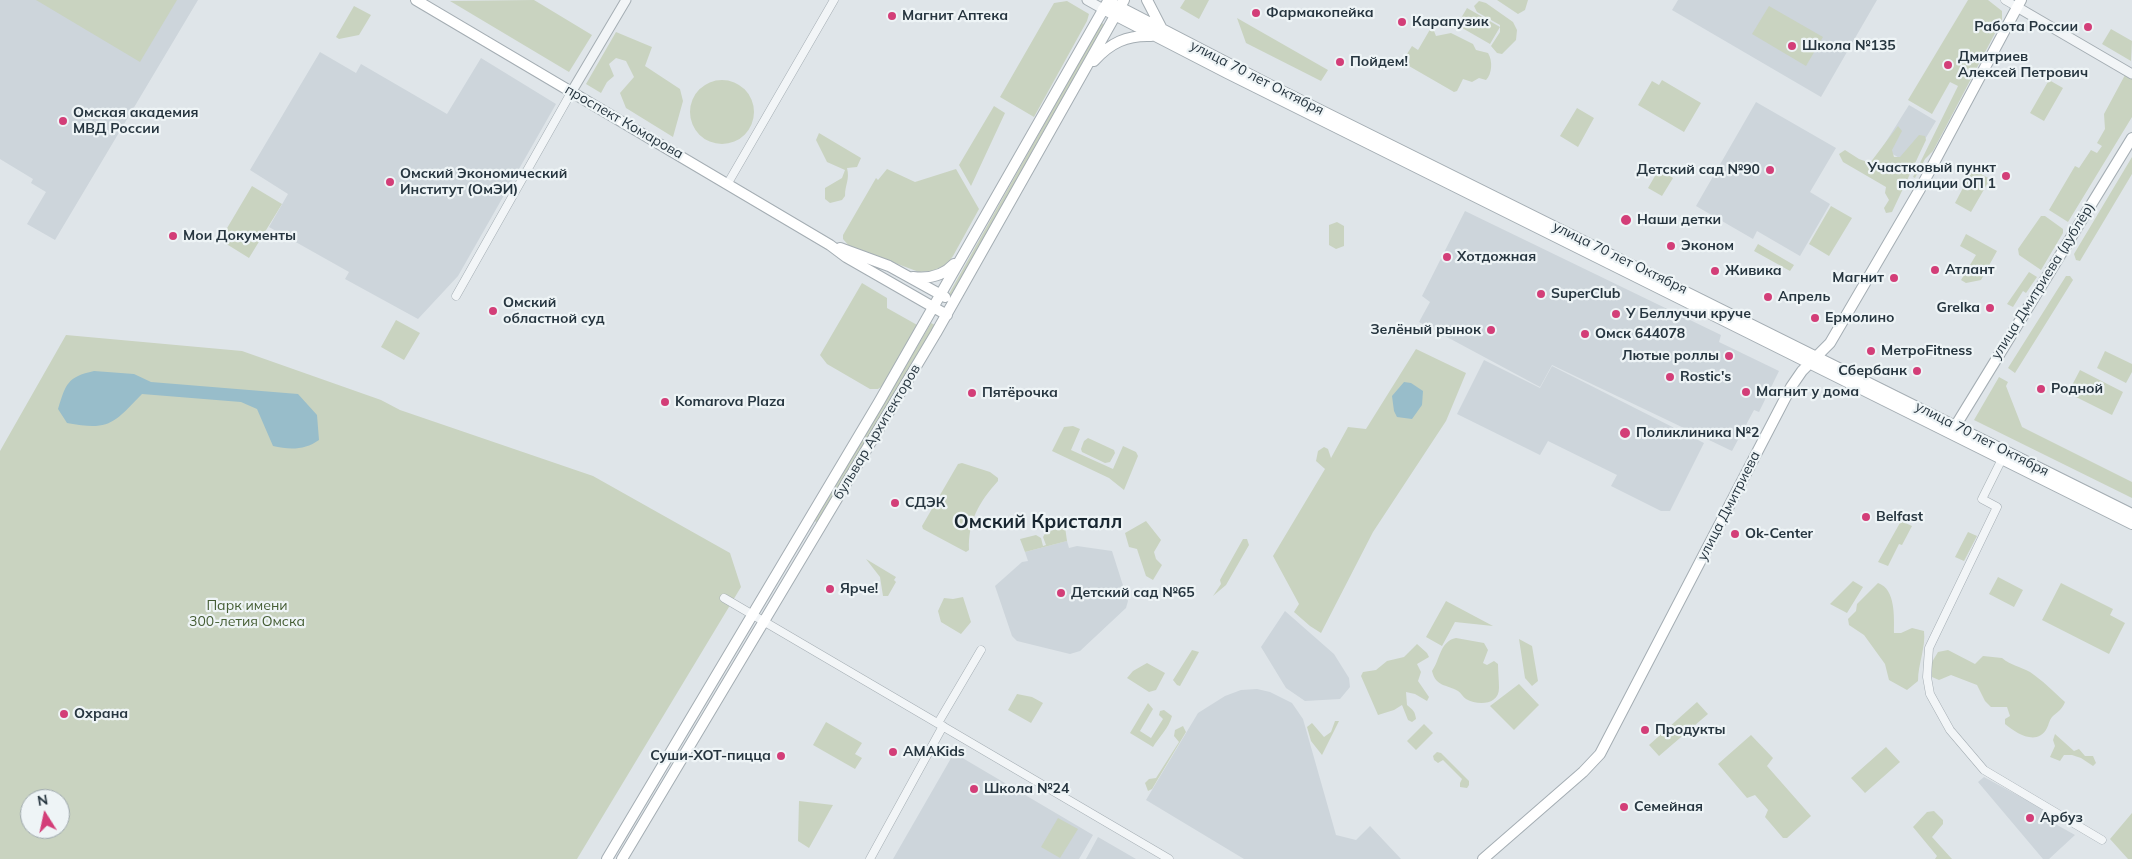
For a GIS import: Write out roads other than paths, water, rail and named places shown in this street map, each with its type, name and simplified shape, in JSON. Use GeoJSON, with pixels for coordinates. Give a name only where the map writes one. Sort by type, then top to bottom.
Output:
{"type":"FeatureCollection","features":[{"type":"Feature","properties":{"kind":"main road","name":"проспект Комарова"},"geometry":{"type":"LineString","coordinates":[[416,0],[728,183],[832,246],[846,257],[947,314]]}},
{"type":"Feature","properties":{"kind":"main road"},"geometry":{"type":"LineString","coordinates":[[1083,72],[1110,46],[1127,38],[1158,33],[1147,0]]}},
{"type":"Feature","properties":{"kind":"main road","name":"улица 70 лет Октября"},"geometry":{"type":"LineString","coordinates":[[1106,2],[1120,8],[1158,33],[1814,360],[2002,459],[2132,524]]}},
{"type":"Feature","properties":{"kind":"main road","name":"бульвар Архитекторов"},"geometry":{"type":"LineString","coordinates":[[622,859],[1106,2]]}},
{"type":"Feature","properties":{"kind":"main road","name":"улица Дмитриева"},"geometry":{"type":"LineString","coordinates":[[1483,859],[1583,772],[1600,754],[1790,387],[1830,343],[1920,188],[2019,4]]}},
{"type":"Feature","properties":{"kind":"main road","name":"бульвар Архитекторов"},"geometry":{"type":"LineString","coordinates":[[607,859],[947,314],[1120,8]]}},
{"type":"Feature","properties":{"kind":"main road","name":"улица Дмитриева (дублёр)"},"geometry":{"type":"LineString","coordinates":[[1956,425],[2132,138]]}},
{"type":"Feature","properties":{"kind":"main road","name":"проспект Комарова"},"geometry":{"type":"LineString","coordinates":[[832,246],[889,266],[954,302]]}},
{"type":"Feature","properties":{"kind":"main road"},"geometry":{"type":"LineString","coordinates":[[909,276],[926,278],[943,273],[964,254]]}},
{"type":"Feature","properties":{"kind":"main road","name":"улица 70 лет Октября"},"geometry":{"type":"LineString","coordinates":[[1814,360],[1956,425],[2132,514]]}},
{"type":"Feature","properties":{"kind":"street"},"geometry":{"type":"LineString","coordinates":[[456,296],[626,0]]}},
{"type":"Feature","properties":{"kind":"street"},"geometry":{"type":"LineString","coordinates":[[728,183],[834,0]]}},
{"type":"Feature","properties":{"kind":"street"},"geometry":{"type":"LineString","coordinates":[[1087,0],[1106,2]]}},
{"type":"Feature","properties":{"kind":"street"},"geometry":{"type":"LineString","coordinates":[[2005,0],[2019,4],[2132,74]]}},
{"type":"Feature","properties":{"kind":"street"},"geometry":{"type":"LineString","coordinates":[[2002,459],[1982,499],[1997,506],[1929,648],[1926,677],[1930,694],[1950,730],[1973,759],[1990,775],[2102,840]]}},
{"type":"Feature","properties":{"kind":"street"},"geometry":{"type":"LineString","coordinates":[[724,598],[1169,859]]}},
{"type":"Feature","properties":{"kind":"street"},"geometry":{"type":"LineString","coordinates":[[870,859],[981,650]]}},
{"type":"Feature","properties":{"kind":"water"},"geometry":{"type":"Polygon","coordinates":[[[94,371],[134,374],[151,382],[298,394],[317,415],[319,440],[308,446],[297,448],[273,446],[257,409],[241,402],[142,394],[124,412],[109,423],[92,426],[67,423],[58,409],[63,393],[73,379],[94,371]]]}},
{"type":"Feature","properties":{"kind":"water"},"geometry":{"type":"Polygon","coordinates":[[[1404,382],[1411,383],[1423,391],[1422,405],[1412,419],[1397,417],[1394,411],[1392,396],[1404,382]]]}},
{"type":"Feature","properties":{"kind":"place","name":"Фармакопейка"},"geometry":{"type":"Point","coordinates":[1256,13]}},
{"type":"Feature","properties":{"kind":"place","name":"Магнит Аптека"},"geometry":{"type":"Point","coordinates":[892,16]}},
{"type":"Feature","properties":{"kind":"place","name":"Карапузик"},"geometry":{"type":"Point","coordinates":[1402,22]}},
{"type":"Feature","properties":{"kind":"place","name":"Работа России"},"geometry":{"type":"Point","coordinates":[2088,27]}},
{"type":"Feature","properties":{"kind":"place","name":"Школа №135"},"geometry":{"type":"Point","coordinates":[1792,46]}},
{"type":"Feature","properties":{"kind":"place","name":"Пойдем!"},"geometry":{"type":"Point","coordinates":[1340,62]}},
{"type":"Feature","properties":{"kind":"place","name":"Дмитриев Алексей Петрович"},"geometry":{"type":"Point","coordinates":[1948,65]}},
{"type":"Feature","properties":{"kind":"place","name":"Омская академия МВД России"},"geometry":{"type":"Point","coordinates":[63,121]}},
{"type":"Feature","properties":{"kind":"place","name":"Детский сад №90"},"geometry":{"type":"Point","coordinates":[1770,170]}},
{"type":"Feature","properties":{"kind":"place","name":"Участковый пункт полиции ОП 1"},"geometry":{"type":"Point","coordinates":[2006,176]}},
{"type":"Feature","properties":{"kind":"place","name":"Омский Экономический Институт (ОмЭИ)"},"geometry":{"type":"Point","coordinates":[390,182]}},
{"type":"Feature","properties":{"kind":"place","name":"Наши детки"},"geometry":{"type":"Point","coordinates":[1626,220]}},
{"type":"Feature","properties":{"kind":"place","name":"Мои Документы"},"geometry":{"type":"Point","coordinates":[173,236]}},
{"type":"Feature","properties":{"kind":"place","name":"Эконом"},"geometry":{"type":"Point","coordinates":[1671,246]}},
{"type":"Feature","properties":{"kind":"place","name":"Хотдожная"},"geometry":{"type":"Point","coordinates":[1447,257]}},
{"type":"Feature","properties":{"kind":"place","name":"Атлант"},"geometry":{"type":"Point","coordinates":[1935,270]}},
{"type":"Feature","properties":{"kind":"place","name":"Живика"},"geometry":{"type":"Point","coordinates":[1715,271]}},
{"type":"Feature","properties":{"kind":"place","name":"Магнит"},"geometry":{"type":"Point","coordinates":[1894,278]}},
{"type":"Feature","properties":{"kind":"place","name":"SuperClub"},"geometry":{"type":"Point","coordinates":[1541,294]}},
{"type":"Feature","properties":{"kind":"place","name":"Апрель"},"geometry":{"type":"Point","coordinates":[1768,297]}},
{"type":"Feature","properties":{"kind":"place","name":"Grelka"},"geometry":{"type":"Point","coordinates":[1990,308]}},
{"type":"Feature","properties":{"kind":"place","name":"Омский областной суд"},"geometry":{"type":"Point","coordinates":[493,311]}},
{"type":"Feature","properties":{"kind":"place","name":"У Беллуччи круче"},"geometry":{"type":"Point","coordinates":[1616,314]}},
{"type":"Feature","properties":{"kind":"place","name":"Ермолино"},"geometry":{"type":"Point","coordinates":[1815,318]}},
{"type":"Feature","properties":{"kind":"place","name":"Зелёный рынок"},"geometry":{"type":"Point","coordinates":[1491,330]}},
{"type":"Feature","properties":{"kind":"place","name":"Омск 644078"},"geometry":{"type":"Point","coordinates":[1585,334]}},
{"type":"Feature","properties":{"kind":"place","name":"МетроFitness"},"geometry":{"type":"Point","coordinates":[1871,351]}},
{"type":"Feature","properties":{"kind":"place","name":"Лютые роллы"},"geometry":{"type":"Point","coordinates":[1729,356]}},
{"type":"Feature","properties":{"kind":"place","name":"Сбербанк"},"geometry":{"type":"Point","coordinates":[1917,371]}},
{"type":"Feature","properties":{"kind":"place","name":"Rostic's"},"geometry":{"type":"Point","coordinates":[1670,377]}},
{"type":"Feature","properties":{"kind":"place","name":"Родной"},"geometry":{"type":"Point","coordinates":[2041,389]}},
{"type":"Feature","properties":{"kind":"place","name":"Магнит у дома"},"geometry":{"type":"Point","coordinates":[1746,392]}},
{"type":"Feature","properties":{"kind":"place","name":"Пятёрочка"},"geometry":{"type":"Point","coordinates":[972,393]}},
{"type":"Feature","properties":{"kind":"place","name":"Komarova Plaza"},"geometry":{"type":"Point","coordinates":[665,402]}},
{"type":"Feature","properties":{"kind":"place","name":"Поликлиника №2"},"geometry":{"type":"Point","coordinates":[1625,433]}},
{"type":"Feature","properties":{"kind":"place","name":"СДЭК"},"geometry":{"type":"Point","coordinates":[895,503]}},
{"type":"Feature","properties":{"kind":"place","name":"Belfast"},"geometry":{"type":"Point","coordinates":[1866,517]}},
{"type":"Feature","properties":{"kind":"place","name":"Ok-Center"},"geometry":{"type":"Point","coordinates":[1735,534]}},
{"type":"Feature","properties":{"kind":"place","name":"Ярче!"},"geometry":{"type":"Point","coordinates":[830,589]}},
{"type":"Feature","properties":{"kind":"place","name":"Детский сад №65"},"geometry":{"type":"Point","coordinates":[1061,593]}},
{"type":"Feature","properties":{"kind":"place","name":"Охрана"},"geometry":{"type":"Point","coordinates":[64,714]}},
{"type":"Feature","properties":{"kind":"place","name":"Продукты"},"geometry":{"type":"Point","coordinates":[1645,730]}},
{"type":"Feature","properties":{"kind":"place","name":"AMAKids"},"geometry":{"type":"Point","coordinates":[893,752]}},
{"type":"Feature","properties":{"kind":"place","name":"Суши-ХОТ-пицца"},"geometry":{"type":"Point","coordinates":[781,756]}},
{"type":"Feature","properties":{"kind":"place","name":"Школа №24"},"geometry":{"type":"Point","coordinates":[974,789]}},
{"type":"Feature","properties":{"kind":"place","name":"Семейная"},"geometry":{"type":"Point","coordinates":[1624,807]}},
{"type":"Feature","properties":{"kind":"place","name":"Арбуз"},"geometry":{"type":"Point","coordinates":[2030,818]}},
{"type":"Feature","properties":{"kind":"district","name":"Омский Кристалл"},"geometry":{"type":"Point","coordinates":[1038,522]}},
{"type":"Feature","properties":{"kind":"park label","name":"Парк имени 300-летия Омска"},"geometry":{"type":"Point","coordinates":[247,614]}}]}
